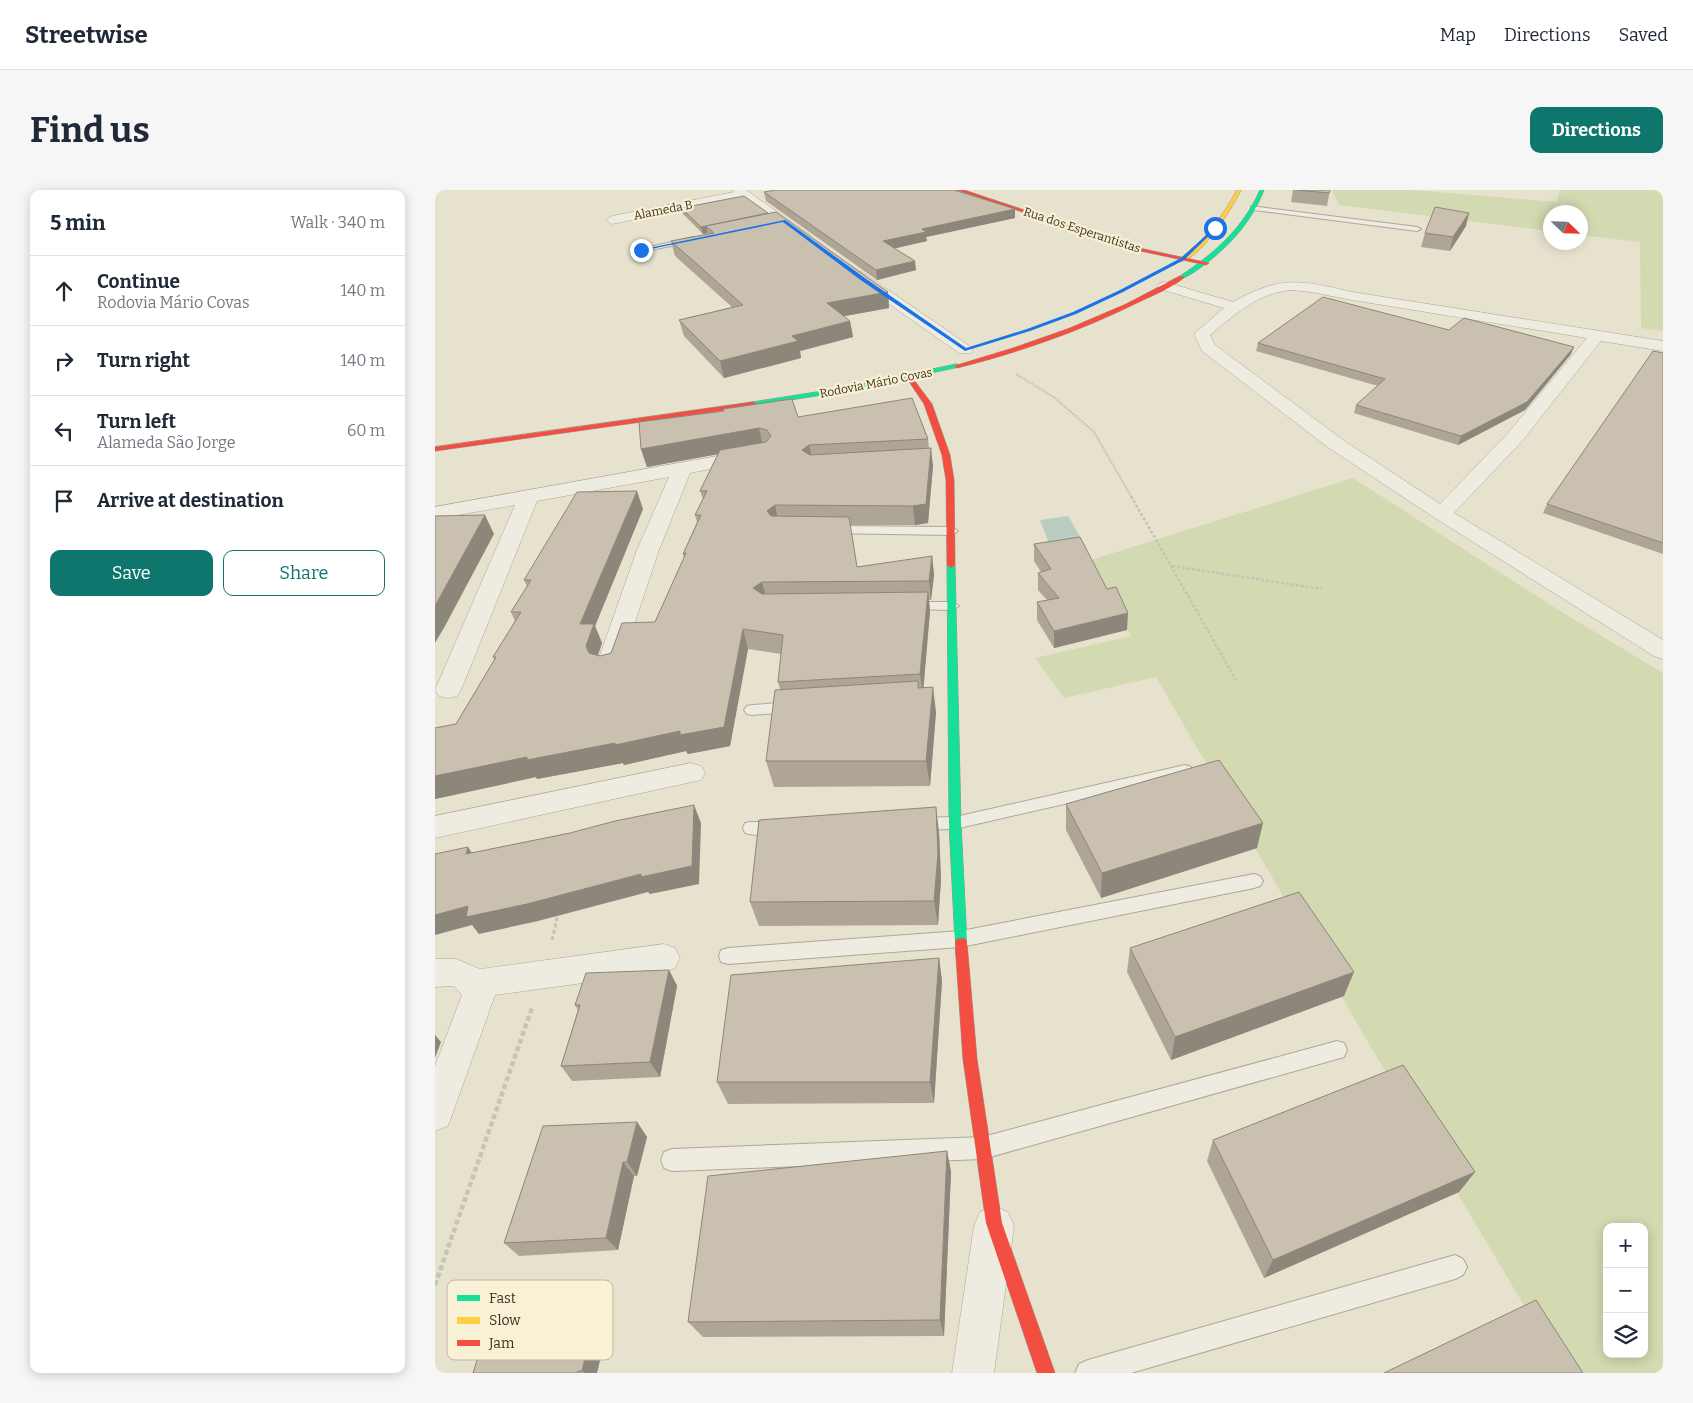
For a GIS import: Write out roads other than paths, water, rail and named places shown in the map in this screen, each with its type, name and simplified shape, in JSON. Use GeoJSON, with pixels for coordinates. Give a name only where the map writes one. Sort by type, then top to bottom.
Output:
{"type":"FeatureCollection","features":[{"type":"Feature","properties":{"kind":"main road","name":"Rua dos Esperantistas"},"geometry":{"type":"LineString","coordinates":[[959,190],[1137,249],[1207,262]]}},
{"type":"Feature","properties":{"kind":"main road"},"geometry":{"type":"LineString","coordinates":[[1167,268],[1183,259],[1215,228],[1231,209],[1239,190]]}},
{"type":"Feature","properties":{"kind":"main road","name":"Rodovia Mário Covas"},"geometry":{"type":"LineString","coordinates":[[435,449],[802,397],[909,377],[987,358],[1046,340],[1088,324],[1165,286],[1207,262],[1226,246],[1253,208],[1262,190]]}},
{"type":"Feature","properties":{"kind":"main road","name":"Rodovia Mário Covas"},"geometry":{"type":"LineString","coordinates":[[947,354],[970,348]]}},
{"type":"Feature","properties":{"kind":"main road"},"geometry":{"type":"LineString","coordinates":[[909,377],[928,404],[942,462],[952,531],[955,823],[970,1059],[995,1223],[1046,1373]]}},
{"type":"Feature","properties":{"kind":"street","name":"Alameda B"},"geometry":{"type":"LineString","coordinates":[[612,220],[741,192]]}},
{"type":"Feature","properties":{"kind":"street"},"geometry":{"type":"LineString","coordinates":[[741,192],[779,222],[816,245]]}},
{"type":"Feature","properties":{"kind":"street"},"geometry":{"type":"LineString","coordinates":[[848,268],[970,348]]}},
{"type":"Feature","properties":{"kind":"street"},"geometry":{"type":"LineString","coordinates":[[1165,286],[1235,307]]}},
{"type":"Feature","properties":{"kind":"street"},"geometry":{"type":"LineString","coordinates":[[1663,346],[1297,286],[1269,290],[1235,307],[1202,334],[1208,348],[1336,444],[1443,514],[1663,651]]}},
{"type":"Feature","properties":{"kind":"street"},"geometry":{"type":"LineString","coordinates":[[1443,514],[1515,437],[1597,336]]}},
{"type":"Feature","properties":{"kind":"street"},"geometry":{"type":"LineString","coordinates":[[435,513],[527,498],[763,454]]}},
{"type":"Feature","properties":{"kind":"street"},"geometry":{"type":"LineString","coordinates":[[608,666],[648,550],[682,468]]}},
{"type":"Feature","properties":{"kind":"street"},"geometry":{"type":"LineString","coordinates":[[448,690],[510,548],[527,498]]}},
{"type":"Feature","properties":{"kind":"street"},"geometry":{"type":"LineString","coordinates":[[435,827],[691,773]]}},
{"type":"Feature","properties":{"kind":"street"},"geometry":{"type":"LineString","coordinates":[[474,984],[664,958]]}},
{"type":"Feature","properties":{"kind":"street"},"geometry":{"type":"LineString","coordinates":[[435,973],[467,976],[479,994],[435,1114]]}},
{"type":"Feature","properties":{"kind":"street"},"geometry":{"type":"LineString","coordinates":[[973,1373],[995,1223]]}},
{"type":"Feature","properties":{"kind":"lane"},"geometry":{"type":"LineString","coordinates":[[1253,208],[1417,229]]}},
{"type":"Feature","properties":{"kind":"lane"},"geometry":{"type":"LineString","coordinates":[[641,250],[698,238]]}},
{"type":"Feature","properties":{"kind":"lane"},"geometry":{"type":"LineString","coordinates":[[818,530],[952,531]]}},
{"type":"Feature","properties":{"kind":"lane"},"geometry":{"type":"LineString","coordinates":[[894,606],[952,606]]}},
{"type":"Feature","properties":{"kind":"lane"},"geometry":{"type":"LineString","coordinates":[[934,700],[953,699]]}},
{"type":"Feature","properties":{"kind":"lane"},"geometry":{"type":"LineString","coordinates":[[752,710],[809,707]]}},
{"type":"Feature","properties":{"kind":"lane"},"geometry":{"type":"LineString","coordinates":[[897,825],[955,823],[1185,771]]}},
{"type":"Feature","properties":{"kind":"lane"},"geometry":{"type":"LineString","coordinates":[[751,828],[800,827]]}},
{"type":"Feature","properties":{"kind":"lane"},"geometry":{"type":"LineString","coordinates":[[728,956],[961,939],[1254,881]]}},
{"type":"Feature","properties":{"kind":"lane"},"geometry":{"type":"LineString","coordinates":[[672,1160],[983,1148],[1337,1050]]}},
{"type":"Feature","properties":{"kind":"lane"},"geometry":{"type":"LineString","coordinates":[[1088,1373],[1455,1267]]}}]}
